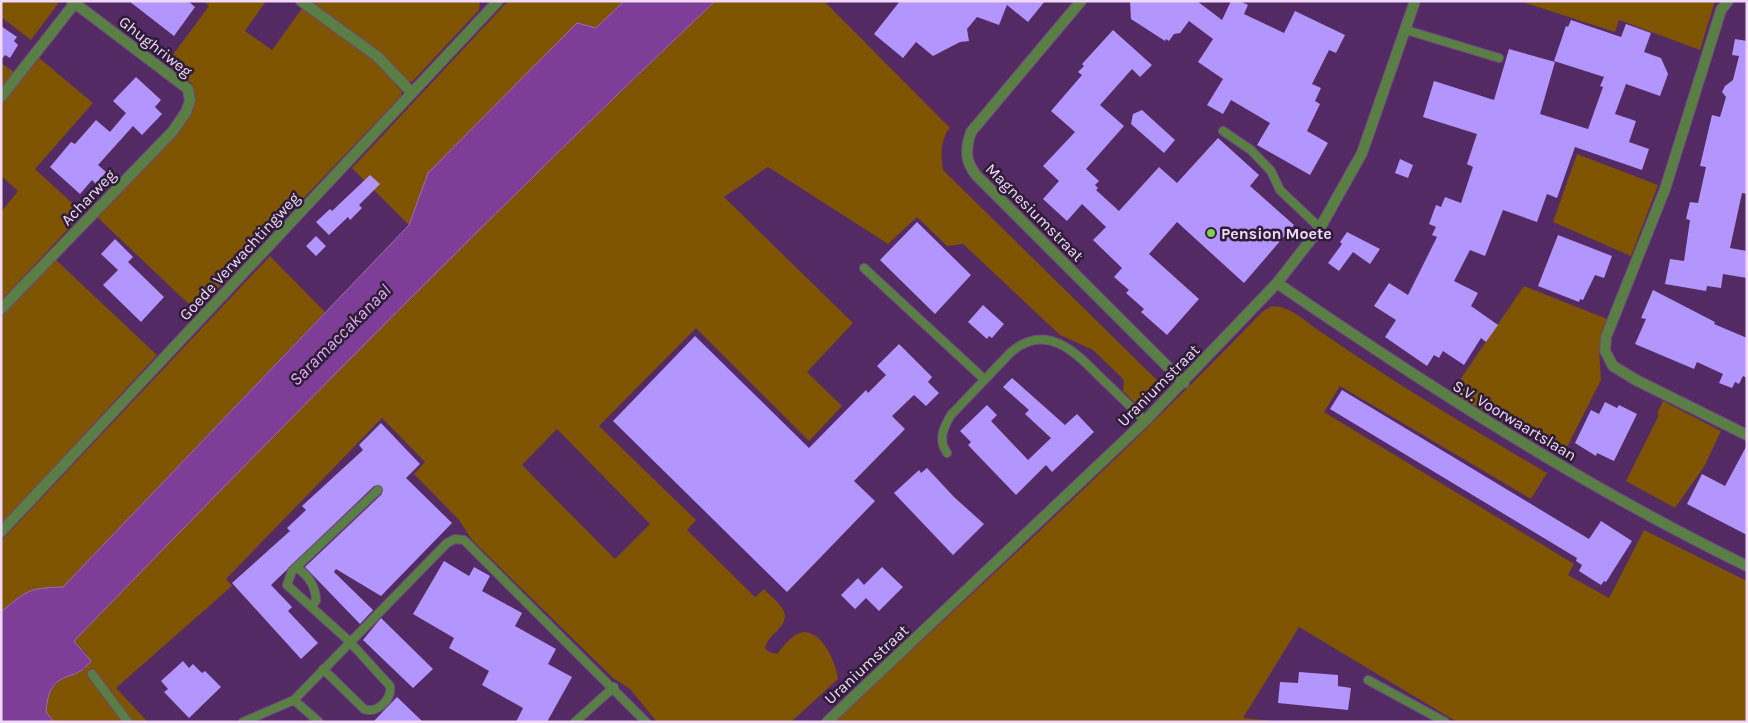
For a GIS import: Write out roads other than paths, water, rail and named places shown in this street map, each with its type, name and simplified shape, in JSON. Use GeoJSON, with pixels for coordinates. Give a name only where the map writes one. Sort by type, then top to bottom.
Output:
{"type":"FeatureCollection","features":[{"type":"Feature","properties":{"kind":"street"},"geometry":{"type":"LineString","coordinates":[[301,1],[378,57],[412,93]]}},
{"type":"Feature","properties":{"kind":"street","name":"Magnesiumstraat"},"geometry":{"type":"LineString","coordinates":[[1081,1],[971,132],[967,145],[969,166],[1184,383]]}},
{"type":"Feature","properties":{"kind":"street","name":"Uraniumstraat"},"geometry":{"type":"LineString","coordinates":[[827,722],[1184,383],[1277,283],[1320,228],[1362,153],[1415,1]]}},
{"type":"Feature","properties":{"kind":"street"},"geometry":{"type":"LineString","coordinates":[[1728,1],[1721,10],[1665,189],[1606,337],[1605,351],[1613,366],[1636,380],[1747,435]]}},
{"type":"Feature","properties":{"kind":"street"},"geometry":{"type":"LineString","coordinates":[[1,97],[74,2]]}},
{"type":"Feature","properties":{"kind":"street","name":"Ghughriweg"},"geometry":{"type":"LineString","coordinates":[[74,2],[188,89],[190,101]]}},
{"type":"Feature","properties":{"kind":"street","name":"Goede Verwachtingweg"},"geometry":{"type":"LineString","coordinates":[[1,532],[496,2]]}},
{"type":"Feature","properties":{"kind":"street","name":"Acharweg"},"geometry":{"type":"LineString","coordinates":[[1,309],[166,138],[186,112],[190,101]]}},
{"type":"Feature","properties":{"kind":"street","name":"S.V. Voorwaartslaan"},"geometry":{"type":"LineString","coordinates":[[1277,283],[1459,405],[1663,525],[1747,566]]}},
{"type":"Feature","properties":{"kind":"lane"},"geometry":{"type":"LineString","coordinates":[[1406,30],[1499,58]]}},
{"type":"Feature","properties":{"kind":"lane"},"geometry":{"type":"LineString","coordinates":[[1223,132],[1251,150],[1271,171],[1280,190],[1320,228]]}},
{"type":"Feature","properties":{"kind":"lane"},"geometry":{"type":"LineString","coordinates":[[864,268],[984,379]]}},
{"type":"Feature","properties":{"kind":"lane"},"geometry":{"type":"LineString","coordinates":[[947,453],[943,446],[944,426],[984,379],[1020,344],[1034,340],[1049,340],[1075,352],[1145,421]]}},
{"type":"Feature","properties":{"kind":"lane"},"geometry":{"type":"LineString","coordinates":[[323,669],[364,709],[370,712],[379,709],[389,696],[390,686],[349,641],[287,585],[288,577],[296,567],[378,490]]}},
{"type":"Feature","properties":{"kind":"lane"},"geometry":{"type":"LineString","coordinates":[[243,722],[294,700],[349,641],[447,543],[456,539],[464,540],[614,687],[646,722]]}},
{"type":"Feature","properties":{"kind":"lane"},"geometry":{"type":"LineString","coordinates":[[296,567],[309,578],[316,592],[316,601],[310,606]]}},
{"type":"Feature","properties":{"kind":"lane"},"geometry":{"type":"LineString","coordinates":[[92,674],[128,722]]}},
{"type":"Feature","properties":{"kind":"lane"},"geometry":{"type":"LineString","coordinates":[[1368,680],[1445,722]]}},
{"type":"Feature","properties":{"kind":"lane"},"geometry":{"type":"LineString","coordinates":[[575,722],[614,687]]}},
{"type":"Feature","properties":{"kind":"lane"},"geometry":{"type":"LineString","coordinates":[[294,700],[319,722]]}},
{"type":"Feature","properties":{"kind":"water","name":"Saramaccakanaal"},"geometry":{"type":"Polygon","coordinates":[[[624,1],[715,1],[552,158],[391,318],[74,641],[91,661],[77,673],[57,682],[52,688],[46,712],[54,722],[1,722],[1,612],[29,592],[43,588],[63,587],[409,225],[428,173],[577,23],[596,28],[624,1]]]}},
{"type":"Feature","properties":{"kind":"place","name":"Pension Moete"},"geometry":{"type":"Point","coordinates":[1211,233]}}]}
